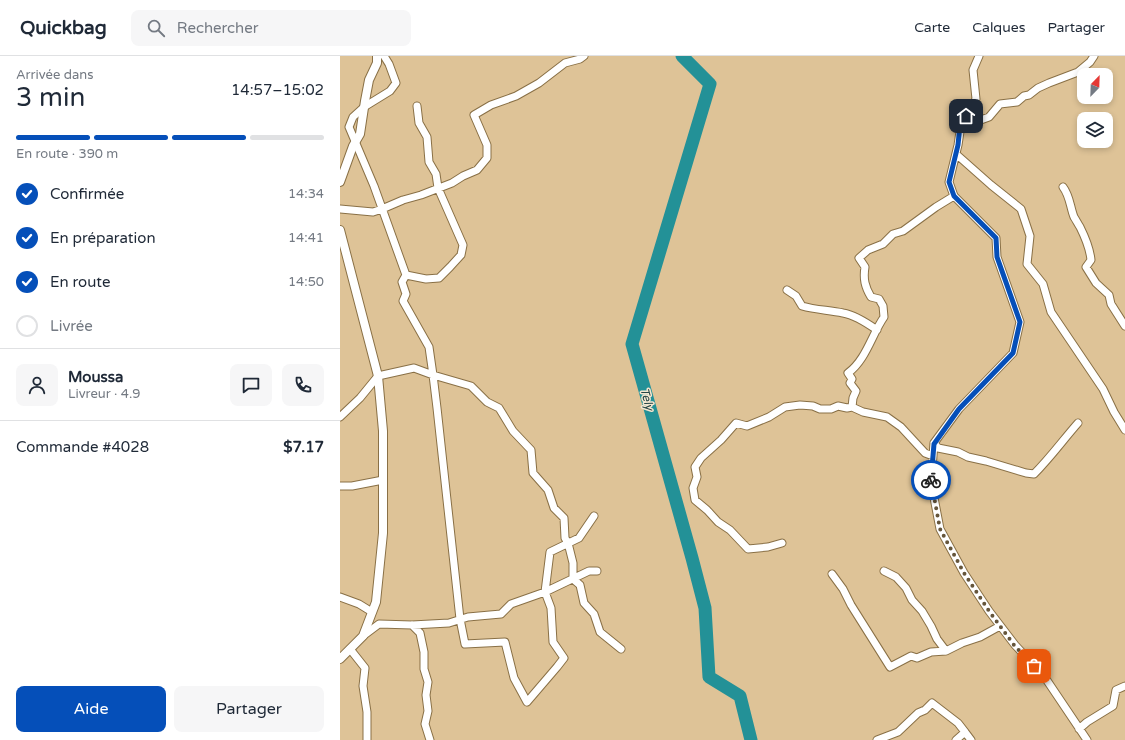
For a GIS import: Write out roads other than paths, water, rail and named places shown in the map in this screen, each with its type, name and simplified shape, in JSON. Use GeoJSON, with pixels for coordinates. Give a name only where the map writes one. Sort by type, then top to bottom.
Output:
{"type":"FeatureCollection","features":[{"type":"Feature","properties":{"kind":"street"},"geometry":{"type":"LineString","coordinates":[[340,182],[341,176],[360,134],[369,80],[377,63],[377,56]]}},
{"type":"Feature","properties":{"kind":"street"},"geometry":{"type":"LineString","coordinates":[[364,107],[390,91],[396,83],[389,64],[384,56]]}},
{"type":"Feature","properties":{"kind":"street"},"geometry":{"type":"LineString","coordinates":[[340,209],[373,212],[452,183],[477,170],[487,158],[487,145],[474,115],[491,105],[516,96],[539,83],[565,63],[580,59],[584,56]]}},
{"type":"Feature","properties":{"kind":"street"},"geometry":{"type":"LineString","coordinates":[[979,56],[973,70],[976,98],[960,125],[956,154],[949,182],[954,196],[996,238],[997,257],[1020,322],[1013,353],[959,409],[934,444],[931,482],[940,529],[964,573],[1014,645],[1044,676],[1088,740]]}},
{"type":"Feature","properties":{"kind":"street"},"geometry":{"type":"LineString","coordinates":[[966,116],[978,121],[989,116],[1000,104],[1017,102],[1038,88],[1078,72],[1090,62],[1094,56]]}},
{"type":"Feature","properties":{"kind":"street"},"geometry":{"type":"LineString","coordinates":[[406,275],[426,279],[439,278],[461,255],[462,245],[438,188],[436,174],[429,162],[427,137],[420,123],[417,106]]}},
{"type":"Feature","properties":{"kind":"street"},"geometry":{"type":"LineString","coordinates":[[356,141],[372,180],[406,275],[402,282],[406,294],[403,301],[429,347],[438,408],[460,619],[464,644],[506,642],[514,678],[527,702],[564,658],[553,642],[551,608],[544,592],[550,552],[579,538],[594,516]]}},
{"type":"Feature","properties":{"kind":"street"},"geometry":{"type":"LineString","coordinates":[[956,154],[1021,209],[1030,236],[1027,264],[1043,284],[1051,312],[1103,389],[1125,430]]}},
{"type":"Feature","properties":{"kind":"street"},"geometry":{"type":"LineString","coordinates":[[1063,187],[1067,193],[1074,218],[1081,229],[1090,252],[1091,260],[1086,267],[1096,283],[1109,294],[1111,304],[1125,326]]}},
{"type":"Feature","properties":{"kind":"street"},"geometry":{"type":"LineString","coordinates":[[852,407],[853,398],[856,391],[850,383],[852,379],[848,373],[855,368],[884,317],[883,306],[879,299],[871,297],[866,287],[863,276],[865,267],[859,258],[868,250],[883,244],[893,234],[903,231],[954,196]]}},
{"type":"Feature","properties":{"kind":"street"},"geometry":{"type":"LineString","coordinates":[[340,230],[378,376],[383,430],[383,533],[376,602],[363,636]]}},
{"type":"Feature","properties":{"kind":"street"},"geometry":{"type":"LineString","coordinates":[[787,290],[796,296],[802,306],[844,313],[860,319],[877,330]]}},
{"type":"Feature","properties":{"kind":"street"},"geometry":{"type":"LineString","coordinates":[[340,418],[360,398],[378,376],[414,368],[471,386],[487,402],[499,408],[513,431],[531,450],[533,473],[548,490],[554,508],[564,518],[565,538],[568,543],[573,563],[573,579],[580,585],[584,603],[594,614],[600,632],[621,649]]}},
{"type":"Feature","properties":{"kind":"street"},"geometry":{"type":"LineString","coordinates":[[782,543],[768,547],[748,549],[730,530],[718,522],[708,510],[695,500],[693,488],[697,477],[695,467],[701,458],[736,424],[747,426],[769,417],[785,407],[800,405],[813,406],[820,409],[831,409],[838,406],[847,408],[852,407],[863,412],[887,417],[901,427],[925,453],[933,456]]}},
{"type":"Feature","properties":{"kind":"street"},"geometry":{"type":"LineString","coordinates":[[934,444],[938,448],[958,452],[968,457],[1034,474],[1078,423]]}},
{"type":"Feature","properties":{"kind":"street"},"geometry":{"type":"LineString","coordinates":[[340,486],[352,486],[383,480]]}},
{"type":"Feature","properties":{"kind":"street"},"geometry":{"type":"LineString","coordinates":[[340,659],[363,636],[379,624],[412,625],[449,623],[468,617],[501,614],[511,604],[544,592],[589,571],[597,571]]}},
{"type":"Feature","properties":{"kind":"street"},"geometry":{"type":"LineString","coordinates":[[884,571],[896,578],[906,588],[912,600],[922,611],[937,639],[946,651]]}},
{"type":"Feature","properties":{"kind":"street"},"geometry":{"type":"LineString","coordinates":[[832,574],[843,589],[870,637],[890,667],[911,656],[917,658],[931,652],[946,651],[980,637],[1000,626]]}},
{"type":"Feature","properties":{"kind":"street"},"geometry":{"type":"LineString","coordinates":[[340,597],[359,604],[372,612]]}},
{"type":"Feature","properties":{"kind":"street"},"geometry":{"type":"LineString","coordinates":[[412,625],[420,633],[424,652],[424,669],[428,682],[426,695],[428,711],[425,724],[430,740]]}},
{"type":"Feature","properties":{"kind":"street"},"geometry":{"type":"LineString","coordinates":[[350,650],[365,668],[363,686],[367,712],[367,740]]}},
{"type":"Feature","properties":{"kind":"street"},"geometry":{"type":"LineString","coordinates":[[1079,729],[1113,706],[1116,690],[1125,686]]}},
{"type":"Feature","properties":{"kind":"street"},"geometry":{"type":"LineString","coordinates":[[877,740],[898,732],[918,713],[925,710],[932,703],[958,723],[971,740]]}},
{"type":"Feature","properties":{"kind":"street"},"geometry":{"type":"LineString","coordinates":[[956,740],[965,732]]}},
{"type":"Feature","properties":{"kind":"waterway","name":"Tely"},"geometry":{"type":"LineString","coordinates":[[682,56],[710,84],[632,344],[705,608],[709,677],[740,696],[751,740]]}}]}
